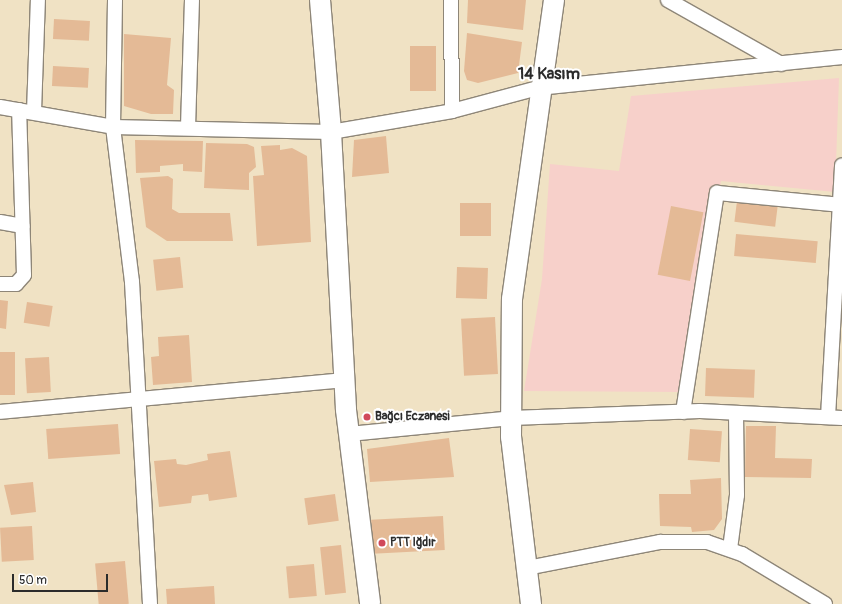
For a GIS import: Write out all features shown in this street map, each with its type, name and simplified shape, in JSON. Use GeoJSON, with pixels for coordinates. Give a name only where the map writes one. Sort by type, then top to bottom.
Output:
{"type":"FeatureCollection","features":[{"type":"Feature","properties":{"kind":"main road"},"geometry":{"type":"LineString","coordinates":[[320,0],[331,132],[344,380],[366,604]]}},
{"type":"Feature","properties":{"kind":"main road"},"geometry":{"type":"LineString","coordinates":[[531,604],[511,418],[512,299],[538,88],[554,0]]}},
{"type":"Feature","properties":{"kind":"street"},"geometry":{"type":"LineString","coordinates":[[34,112],[38,0]]}},
{"type":"Feature","properties":{"kind":"street"},"geometry":{"type":"LineString","coordinates":[[115,0],[113,126],[132,282],[136,400],[150,604]]}},
{"type":"Feature","properties":{"kind":"street"},"geometry":{"type":"LineString","coordinates":[[188,127],[192,0]]}},
{"type":"Feature","properties":{"kind":"street"},"geometry":{"type":"LineString","coordinates":[[451,0],[452,112]]}},
{"type":"Feature","properties":{"kind":"street"},"geometry":{"type":"LineString","coordinates":[[668,0],[781,64]]}},
{"type":"Feature","properties":{"kind":"street"},"geometry":{"type":"LineString","coordinates":[[0,106],[113,126],[331,132],[452,112],[538,88],[842,57]]}},
{"type":"Feature","properties":{"kind":"street"},"geometry":{"type":"LineString","coordinates":[[0,284],[16,284],[24,275],[19,110]]}},
{"type":"Feature","properties":{"kind":"street"},"geometry":{"type":"LineString","coordinates":[[349,434],[511,418],[683,412],[835,417],[842,166]]}},
{"type":"Feature","properties":{"kind":"street"},"geometry":{"type":"LineString","coordinates":[[683,412],[717,193],[840,205]]}},
{"type":"Feature","properties":{"kind":"street"},"geometry":{"type":"LineString","coordinates":[[0,222],[23,226]]}},
{"type":"Feature","properties":{"kind":"street"},"geometry":{"type":"LineString","coordinates":[[0,412],[344,380]]}},
{"type":"Feature","properties":{"kind":"street"},"geometry":{"type":"LineString","coordinates":[[730,549],[737,494],[736,413]]}},
{"type":"Feature","properties":{"kind":"street"},"geometry":{"type":"LineString","coordinates":[[527,568],[660,542],[708,542],[730,549],[825,604]]}},
{"type":"Feature","properties":{"kind":"shaded area"},"geometry":{"type":"Polygon","coordinates":[[[839,78],[835,192],[721,181],[680,392],[524,391],[542,279],[550,164],[619,171],[631,96],[839,78]]]}},
{"type":"Feature","properties":{"kind":"building"},"geometry":{"type":"Polygon","coordinates":[[[468,0],[526,0],[523,30],[467,23],[468,0]]]}},
{"type":"Feature","properties":{"kind":"building"},"geometry":{"type":"Polygon","coordinates":[[[54,19],[90,21],[89,41],[53,39],[54,19]]]}},
{"type":"Feature","properties":{"kind":"building"},"geometry":{"type":"Polygon","coordinates":[[[467,33],[522,42],[518,73],[478,83],[467,80],[464,71],[467,33]]]}},
{"type":"Feature","properties":{"kind":"building"},"geometry":{"type":"Polygon","coordinates":[[[124,34],[171,38],[167,85],[174,90],[173,114],[151,114],[124,106],[124,34]]]}},
{"type":"Feature","properties":{"kind":"building"},"geometry":{"type":"Polygon","coordinates":[[[410,46],[436,46],[436,91],[410,91],[410,46]]]}},
{"type":"Feature","properties":{"kind":"building"},"geometry":{"type":"Polygon","coordinates":[[[53,66],[89,68],[88,88],[52,86],[53,66]]]}},
{"type":"Feature","properties":{"kind":"building"},"geometry":{"type":"Polygon","coordinates":[[[386,136],[389,173],[352,177],[354,140],[386,136]]]}},
{"type":"Feature","properties":{"kind":"building"},"geometry":{"type":"Polygon","coordinates":[[[135,140],[203,141],[202,172],[183,171],[183,164],[160,166],[160,172],[136,173],[135,140]]]}},
{"type":"Feature","properties":{"kind":"building"},"geometry":{"type":"Polygon","coordinates":[[[206,143],[247,144],[254,147],[256,167],[249,173],[249,190],[204,188],[206,143]]]}},
{"type":"Feature","properties":{"kind":"building"},"geometry":{"type":"Polygon","coordinates":[[[280,145],[280,150],[292,148],[307,156],[311,242],[257,246],[253,176],[264,175],[261,146],[280,145]]]}},
{"type":"Feature","properties":{"kind":"building"},"geometry":{"type":"Polygon","coordinates":[[[168,176],[173,179],[172,209],[179,213],[230,213],[233,241],[167,241],[146,227],[140,178],[168,176]]]}},
{"type":"Feature","properties":{"kind":"building"},"geometry":{"type":"Polygon","coordinates":[[[737,201],[778,206],[775,227],[734,222],[737,201]]]}},
{"type":"Feature","properties":{"kind":"building"},"geometry":{"type":"Polygon","coordinates":[[[460,203],[491,203],[491,236],[460,236],[460,203]]]}},
{"type":"Feature","properties":{"kind":"building"},"geometry":{"type":"Polygon","coordinates":[[[671,206],[703,212],[690,281],[658,275],[671,206]]]}},
{"type":"Feature","properties":{"kind":"building"},"geometry":{"type":"Polygon","coordinates":[[[736,234],[818,241],[816,263],[734,256],[736,234]]]}},
{"type":"Feature","properties":{"kind":"building"},"geometry":{"type":"Polygon","coordinates":[[[180,257],[183,288],[156,291],[153,260],[180,257]]]}},
{"type":"Feature","properties":{"kind":"building"},"geometry":{"type":"Polygon","coordinates":[[[457,267],[488,268],[487,299],[456,298],[457,267]]]}},
{"type":"Feature","properties":{"kind":"building"},"geometry":{"type":"Polygon","coordinates":[[[0,300],[8,301],[6,329],[0,328],[0,300]]]}},
{"type":"Feature","properties":{"kind":"building"},"geometry":{"type":"Polygon","coordinates":[[[27,302],[53,306],[49,327],[24,323],[27,302]]]}},
{"type":"Feature","properties":{"kind":"building"},"geometry":{"type":"Polygon","coordinates":[[[495,317],[498,374],[464,376],[461,319],[495,317]]]}},
{"type":"Feature","properties":{"kind":"building"},"geometry":{"type":"Polygon","coordinates":[[[189,335],[192,382],[153,385],[151,357],[159,356],[158,337],[189,335]]]}},
{"type":"Feature","properties":{"kind":"building"},"geometry":{"type":"Polygon","coordinates":[[[0,352],[15,352],[15,395],[0,395],[0,352]]]}},
{"type":"Feature","properties":{"kind":"building"},"geometry":{"type":"Polygon","coordinates":[[[49,357],[51,392],[27,393],[25,358],[49,357]]]}},
{"type":"Feature","properties":{"kind":"building"},"geometry":{"type":"Polygon","coordinates":[[[706,368],[755,370],[754,398],[705,396],[706,368]]]}},
{"type":"Feature","properties":{"kind":"building"},"geometry":{"type":"Polygon","coordinates":[[[118,424],[120,454],[48,459],[46,429],[118,424]]]}},
{"type":"Feature","properties":{"kind":"building"},"geometry":{"type":"Polygon","coordinates":[[[746,426],[776,426],[775,458],[812,459],[811,478],[745,477],[746,426]]]}},
{"type":"Feature","properties":{"kind":"building"},"geometry":{"type":"Polygon","coordinates":[[[690,429],[722,431],[720,462],[688,460],[690,429]]]}},
{"type":"Feature","properties":{"kind":"building"},"geometry":{"type":"Polygon","coordinates":[[[449,438],[454,477],[370,482],[367,449],[449,438]]]}},
{"type":"Feature","properties":{"kind":"building"},"geometry":{"type":"Polygon","coordinates":[[[230,451],[237,497],[209,501],[208,494],[192,496],[191,503],[159,507],[154,461],[176,459],[177,464],[186,465],[208,460],[207,454],[230,451]]]}},
{"type":"Feature","properties":{"kind":"building"},"geometry":{"type":"Polygon","coordinates":[[[721,478],[722,519],[714,530],[692,532],[691,527],[660,526],[659,494],[691,494],[690,480],[721,478]]]}},
{"type":"Feature","properties":{"kind":"building"},"geometry":{"type":"Polygon","coordinates":[[[33,482],[36,512],[11,515],[4,485],[33,482]]]}},
{"type":"Feature","properties":{"kind":"building"},"geometry":{"type":"Polygon","coordinates":[[[335,494],[339,521],[308,525],[304,498],[335,494]]]}},
{"type":"Feature","properties":{"kind":"building"},"geometry":{"type":"Polygon","coordinates":[[[443,516],[445,550],[373,554],[371,520],[443,516]]]}},
{"type":"Feature","properties":{"kind":"building"},"geometry":{"type":"Polygon","coordinates":[[[32,526],[34,560],[2,562],[0,528],[32,526]]]}},
{"type":"Feature","properties":{"kind":"building"},"geometry":{"type":"Polygon","coordinates":[[[341,545],[346,593],[325,595],[320,547],[341,545]]]}},
{"type":"Feature","properties":{"kind":"building"},"geometry":{"type":"Polygon","coordinates":[[[125,561],[129,604],[99,604],[95,564],[125,561]]]}},
{"type":"Feature","properties":{"kind":"building"},"geometry":{"type":"Polygon","coordinates":[[[314,564],[317,596],[289,598],[286,566],[314,564]]]}},
{"type":"Feature","properties":{"kind":"building"},"geometry":{"type":"Polygon","coordinates":[[[214,586],[215,604],[167,604],[166,589],[214,586]]]}},
{"type":"Feature","properties":{"kind":"place","name":"Bağcı Eczanesi"},"geometry":{"type":"Point","coordinates":[367,417]}},
{"type":"Feature","properties":{"kind":"place","name":"PTT Iğdır"},"geometry":{"type":"Point","coordinates":[382,543]}},
{"type":"Feature","properties":{"kind":"district","name":"14 Kasım"},"geometry":{"type":"Point","coordinates":[549,74]}}]}
